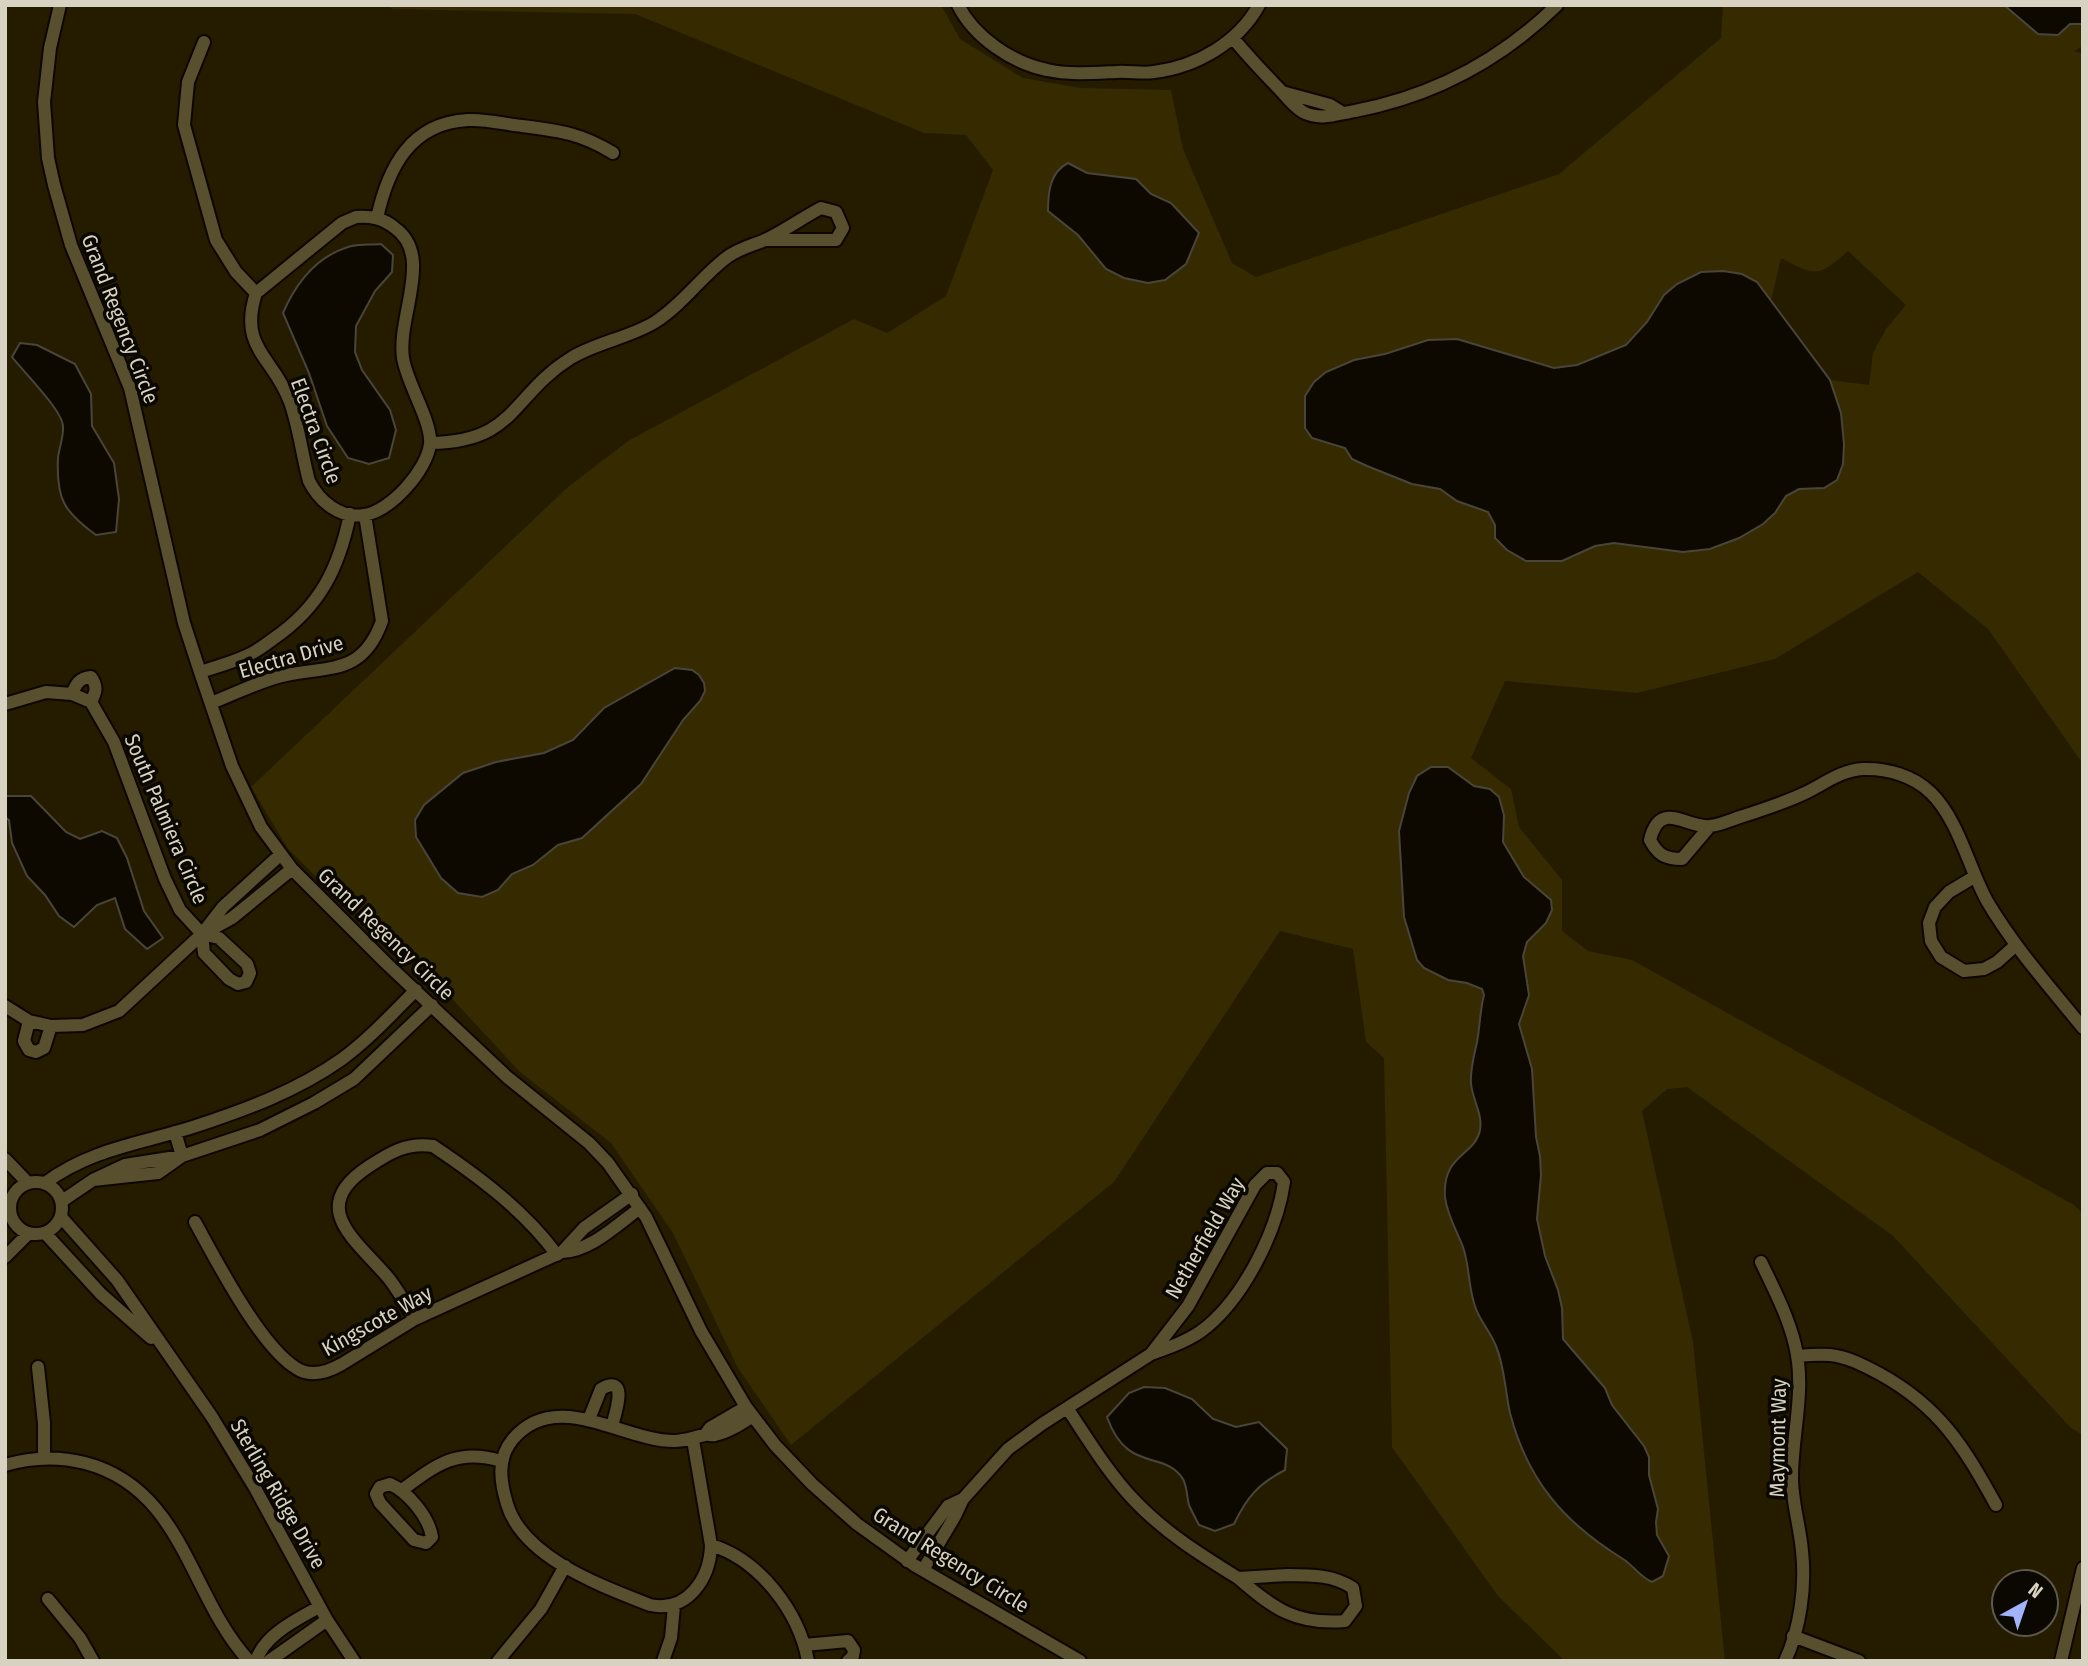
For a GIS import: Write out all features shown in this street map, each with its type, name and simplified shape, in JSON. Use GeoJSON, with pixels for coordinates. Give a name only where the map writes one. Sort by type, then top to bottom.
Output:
{"type":"FeatureCollection","features":[{"type":"Feature","properties":{"kind":"street","name":"Grand Regency Circle"},"geometry":{"type":"LineString","coordinates":[[60,5],[50,48],[44,102],[51,172],[71,244],[130,388],[184,623],[232,766],[261,827],[292,869],[416,990],[507,1077],[589,1143],[608,1163],[640,1208],[667,1257],[701,1331],[750,1412],[793,1465],[833,1504],[907,1561],[1080,1661]]}},
{"type":"Feature","properties":{"kind":"street"},"geometry":{"type":"LineString","coordinates":[[958,5],[974,28],[993,45],[1015,59],[1046,70],[1081,73],[1152,73],[1196,60],[1233,38],[1259,5]]}},
{"type":"Feature","properties":{"kind":"street"},"geometry":{"type":"LineString","coordinates":[[1233,38],[1282,92],[1330,105],[1343,113],[1398,100],[1457,78],[1513,44],[1557,5]]}},
{"type":"Feature","properties":{"kind":"street"},"geometry":{"type":"LineString","coordinates":[[204,42],[188,82],[184,125],[216,240],[236,272],[256,293],[342,223],[356,218],[377,218],[398,229],[408,240],[414,254],[414,269],[402,325],[402,354],[430,443],[421,467],[405,489],[383,507],[365,515]]}},
{"type":"Feature","properties":{"kind":"street"},"geometry":{"type":"LineString","coordinates":[[377,218],[386,182],[400,156],[422,136],[450,124],[465,120],[483,120],[570,133],[614,153]]}},
{"type":"Feature","properties":{"kind":"street"},"geometry":{"type":"LineString","coordinates":[[430,443],[465,440],[499,425],[560,366],[582,352],[648,326],[740,248],[765,240],[821,208],[836,212],[843,228],[836,240],[765,240]]}},
{"type":"Feature","properties":{"kind":"street","name":"Electra Circle"},"geometry":{"type":"LineString","coordinates":[[256,293],[250,325],[253,339],[289,401],[309,481],[321,500],[331,507],[350,514],[365,515]]}},
{"type":"Feature","properties":{"kind":"street","name":"Electra Drive"},"geometry":{"type":"LineString","coordinates":[[200,672],[248,655],[293,625],[313,606],[338,559],[350,514]]}},
{"type":"Feature","properties":{"kind":"street","name":"Electra Drive"},"geometry":{"type":"LineString","coordinates":[[211,703],[285,675],[331,669],[351,663],[365,652],[376,637],[382,621],[365,515]]}},
{"type":"Feature","properties":{"kind":"street","name":"South Palmiera Circle"},"geometry":{"type":"LineString","coordinates":[[72,694],[77,682],[91,677],[96,683],[96,690],[91,702]]}},
{"type":"Feature","properties":{"kind":"street","name":"South Palmiera Circle"},"geometry":{"type":"LineString","coordinates":[[5,704],[46,692],[72,694],[91,702],[114,742],[165,879],[180,910],[202,934],[119,1011],[83,1025],[51,1026],[29,1021],[5,1006]]}},
{"type":"Feature","properties":{"kind":"street"},"geometry":{"type":"LineString","coordinates":[[1710,826],[1682,859],[1668,859],[1656,852],[1650,840],[1652,831],[1659,822],[1670,817],[1710,826],[1760,811],[1805,793],[1850,770],[1884,770],[1913,780],[1931,793],[1944,809],[1974,877],[2016,945],[2083,1028]]}},
{"type":"Feature","properties":{"kind":"street"},"geometry":{"type":"LineString","coordinates":[[202,934],[223,907],[280,855]]}},
{"type":"Feature","properties":{"kind":"street"},"geometry":{"type":"LineString","coordinates":[[202,934],[232,918],[292,869]]}},
{"type":"Feature","properties":{"kind":"street"},"geometry":{"type":"LineString","coordinates":[[1974,877],[1949,892],[1935,907],[1929,923],[1931,941],[1941,957],[1964,971],[1984,969],[1997,962],[2016,945]]}},
{"type":"Feature","properties":{"kind":"street"},"geometry":{"type":"LineString","coordinates":[[45,1184],[82,1160],[118,1146],[175,1132],[252,1107],[303,1084],[342,1058],[380,1027],[416,990]]}},
{"type":"Feature","properties":{"kind":"street"},"geometry":{"type":"LineString","coordinates":[[62,1201],[93,1180],[125,1166],[182,1156],[260,1130],[314,1103],[354,1079],[432,1005]]}},
{"type":"Feature","properties":{"kind":"street"},"geometry":{"type":"LineString","coordinates":[[29,1021],[24,1041],[29,1049],[36,1052],[44,1048],[51,1026]]}},
{"type":"Feature","properties":{"kind":"street"},"geometry":{"type":"LineString","coordinates":[[175,1132],[182,1156]]}},
{"type":"Feature","properties":{"kind":"street"},"geometry":{"type":"LineString","coordinates":[[415,1319],[387,1276],[350,1235],[338,1210],[339,1196],[356,1175],[395,1151],[418,1144],[433,1146],[517,1210],[560,1254]]}},
{"type":"Feature","properties":{"kind":"street"},"geometry":{"type":"LineString","coordinates":[[5,1159],[28,1183]]}},
{"type":"Feature","properties":{"kind":"street"},"geometry":{"type":"LineString","coordinates":[[82,1160],[93,1180]]}},
{"type":"Feature","properties":{"kind":"street","name":"Netherfield Way"},"geometry":{"type":"LineString","coordinates":[[923,1570],[963,1499],[1008,1449],[1151,1354],[1182,1343],[1201,1331],[1227,1305],[1246,1281],[1282,1196],[1284,1182],[1277,1173],[1267,1173],[1255,1185],[1188,1306],[1151,1354]]}},
{"type":"Feature","properties":{"kind":"street"},"geometry":{"type":"LineString","coordinates":[[28,1183],[45,1184],[55,1190],[62,1201],[61,1217],[57,1224],[45,1233],[29,1233],[8,1219],[8,1196],[28,1183]]}},
{"type":"Feature","properties":{"kind":"street","name":"Kingscote Way"},"geometry":{"type":"LineString","coordinates":[[560,1254],[584,1228],[632,1194]]}},
{"type":"Feature","properties":{"kind":"street","name":"Kingscote Way"},"geometry":{"type":"LineString","coordinates":[[195,1222],[220,1268],[278,1352],[297,1369],[315,1374],[331,1371],[415,1319],[560,1254],[586,1246],[640,1208]]}},
{"type":"Feature","properties":{"kind":"street","name":"Sterling Ridge Drive"},"geometry":{"type":"LineString","coordinates":[[61,1217],[117,1280],[212,1417],[255,1488],[319,1607],[354,1661]]}},
{"type":"Feature","properties":{"kind":"street"},"geometry":{"type":"LineString","coordinates":[[5,1257],[29,1233]]}},
{"type":"Feature","properties":{"kind":"street","name":"Sterling Ridge Drive"},"geometry":{"type":"LineString","coordinates":[[45,1233],[101,1294],[164,1349]]}},
{"type":"Feature","properties":{"kind":"street","name":"Maymont Way"},"geometry":{"type":"LineString","coordinates":[[1761,1262],[1786,1314],[1797,1356],[1798,1411],[1792,1482],[1803,1576],[1801,1605],[1788,1660]]}},
{"type":"Feature","properties":{"kind":"street"},"geometry":{"type":"LineString","coordinates":[[1797,1356],[1827,1354],[1848,1358],[1913,1395],[1953,1433],[1996,1505]]}},
{"type":"Feature","properties":{"kind":"street"},"geometry":{"type":"LineString","coordinates":[[38,1367],[44,1423],[44,1457]]}},
{"type":"Feature","properties":{"kind":"street"},"geometry":{"type":"LineString","coordinates":[[589,1419],[601,1389],[604,1386],[613,1386],[620,1397],[612,1426]]}},
{"type":"Feature","properties":{"kind":"street"},"geometry":{"type":"LineString","coordinates":[[1067,1408],[1119,1482],[1145,1511],[1190,1548],[1238,1578],[1269,1603],[1299,1618],[1322,1623],[1345,1621],[1356,1606],[1353,1588],[1342,1580],[1310,1575],[1238,1578]]}},
{"type":"Feature","properties":{"kind":"street"},"geometry":{"type":"LineString","coordinates":[[699,1437],[711,1561],[701,1583],[674,1606],[661,1608],[650,1605],[565,1566],[533,1544],[514,1520],[503,1489],[502,1461],[512,1440],[534,1423],[554,1418],[589,1419],[658,1440],[699,1437],[713,1436],[726,1431],[750,1412]]}},
{"type":"Feature","properties":{"kind":"street"},"geometry":{"type":"LineString","coordinates":[[402,1490],[435,1466],[458,1457],[483,1456],[502,1461]]}},
{"type":"Feature","properties":{"kind":"street"},"geometry":{"type":"LineString","coordinates":[[5,1465],[44,1457],[75,1461],[104,1469],[130,1483],[151,1501],[172,1531],[230,1637],[249,1661]]}},
{"type":"Feature","properties":{"kind":"street"},"geometry":{"type":"LineString","coordinates":[[390,1484],[402,1490],[431,1526],[432,1536],[426,1543],[414,1540],[380,1503],[376,1494],[380,1487],[390,1484]]}},
{"type":"Feature","properties":{"kind":"street","name":"Netherfield Way"},"geometry":{"type":"LineString","coordinates":[[907,1561],[948,1506],[963,1499]]}},
{"type":"Feature","properties":{"kind":"street"},"geometry":{"type":"LineString","coordinates":[[711,1545],[737,1556],[777,1593],[793,1619],[808,1661]]}},
{"type":"Feature","properties":{"kind":"street"},"geometry":{"type":"LineString","coordinates":[[498,1661],[541,1609],[565,1566]]}},
{"type":"Feature","properties":{"kind":"street"},"geometry":{"type":"LineString","coordinates":[[2061,1661],[2070,1628],[2079,1610],[2083,1569]]}},
{"type":"Feature","properties":{"kind":"street"},"geometry":{"type":"LineString","coordinates":[[48,1599],[80,1638],[93,1661]]}},
{"type":"Feature","properties":{"kind":"street"},"geometry":{"type":"LineString","coordinates":[[663,1661],[671,1639],[674,1606]]}},
{"type":"Feature","properties":{"kind":"street"},"geometry":{"type":"LineString","coordinates":[[256,1661],[260,1649],[287,1626],[319,1607]]}},
{"type":"Feature","properties":{"kind":"street"},"geometry":{"type":"LineString","coordinates":[[269,1661],[327,1620]]}},
{"type":"Feature","properties":{"kind":"street"},"geometry":{"type":"LineString","coordinates":[[2070,1628],[2083,1633]]}},
{"type":"Feature","properties":{"kind":"street"},"geometry":{"type":"LineString","coordinates":[[1793,1636],[1859,1661]]}},
{"type":"Feature","properties":{"kind":"street"},"geometry":{"type":"LineString","coordinates":[[804,1646],[848,1641],[854,1650],[848,1661]]}},
{"type":"Feature","properties":{"kind":"shaded area"},"geometry":{"type":"Polygon","coordinates":[[[387,5],[941,5],[960,39],[1023,78],[1081,88],[1171,90],[1183,149],[1232,263],[1256,277],[1559,174],[1721,38],[1723,5],[2004,5],[2038,34],[2070,24],[2083,24],[2083,46],[2074,51],[2083,54],[2083,764],[1988,629],[1918,572],[1775,659],[1637,693],[1505,681],[1471,758],[1511,789],[1519,827],[1562,880],[1562,931],[1588,951],[1632,960],[2074,1205],[2083,1214],[2083,1435],[2071,1428],[1893,1236],[1687,1087],[1667,1089],[1642,1111],[1693,1342],[1725,1661],[1565,1661],[1498,1596],[1392,1447],[1384,1058],[1366,1042],[1353,949],[1280,931],[1114,1182],[791,1445],[738,1368],[673,1233],[611,1143],[520,1072],[417,961],[340,900],[288,849],[251,787],[568,487],[628,441],[854,319],[887,333],[946,296],[993,170],[966,135],[924,133],[635,14],[393,9],[387,5]],[[1848,251],[1830,266],[1816,271],[1809,271],[1781,258],[1771,301],[1830,380],[1869,385],[1873,353],[1886,329],[1906,305],[1848,251]]]}},
{"type":"Feature","properties":{"kind":"shaded area"},"geometry":{"type":"Polygon","coordinates":[[[2004,5],[2083,5],[2083,24],[2070,24],[2058,35],[2038,34],[2004,5]]]}},
{"type":"Feature","properties":{"kind":"shaded area"},"geometry":{"type":"Polygon","coordinates":[[[1068,163],[1087,173],[1136,179],[1151,194],[1171,203],[1199,233],[1186,264],[1165,280],[1148,283],[1124,278],[1106,269],[1078,235],[1048,211],[1054,177],[1068,163]]]}},
{"type":"Feature","properties":{"kind":"shaded area"},"geometry":{"type":"Polygon","coordinates":[[[381,244],[393,255],[392,272],[375,291],[356,326],[355,352],[362,370],[390,410],[396,430],[389,458],[369,464],[348,458],[327,426],[309,373],[283,313],[308,272],[326,257],[352,246],[381,244]]]}},
{"type":"Feature","properties":{"kind":"shaded area"},"geometry":{"type":"Polygon","coordinates":[[[1701,272],[1742,274],[1757,282],[1830,380],[1841,413],[1844,444],[1843,464],[1837,480],[1824,488],[1799,489],[1786,496],[1775,513],[1763,524],[1739,538],[1710,549],[1683,552],[1614,543],[1595,546],[1562,561],[1526,561],[1507,550],[1495,538],[1495,525],[1488,512],[1457,501],[1440,489],[1412,484],[1367,466],[1352,459],[1345,448],[1312,438],[1305,428],[1305,396],[1314,382],[1326,372],[1354,360],[1385,354],[1428,340],[1457,339],[1554,368],[1577,365],[1626,345],[1647,322],[1664,295],[1677,284],[1701,272]]]}},
{"type":"Feature","properties":{"kind":"shaded area"},"geometry":{"type":"Polygon","coordinates":[[[20,343],[37,345],[75,364],[91,394],[92,426],[114,463],[119,499],[116,532],[96,535],[76,519],[64,503],[58,472],[63,426],[56,410],[12,357],[20,343]]]}},
{"type":"Feature","properties":{"kind":"shaded area"},"geometry":{"type":"Polygon","coordinates":[[[675,668],[692,670],[699,675],[705,691],[700,701],[683,720],[641,784],[582,838],[558,845],[533,865],[512,874],[498,890],[482,897],[458,893],[441,878],[416,837],[415,820],[424,805],[463,773],[496,762],[544,753],[573,740],[604,708],[675,668]]]}},
{"type":"Feature","properties":{"kind":"shaded area"},"geometry":{"type":"Polygon","coordinates":[[[1431,767],[1448,767],[1474,786],[1490,789],[1499,797],[1504,815],[1503,842],[1524,877],[1551,900],[1552,910],[1546,923],[1527,942],[1523,956],[1529,995],[1519,1024],[1532,1069],[1541,1175],[1537,1219],[1545,1256],[1562,1308],[1563,1339],[1605,1388],[1612,1405],[1644,1446],[1649,1457],[1649,1475],[1658,1509],[1657,1535],[1669,1556],[1663,1576],[1652,1582],[1583,1531],[1552,1498],[1527,1460],[1510,1413],[1499,1354],[1476,1309],[1463,1247],[1448,1210],[1445,1183],[1448,1172],[1477,1139],[1480,1130],[1471,1078],[1484,995],[1482,989],[1448,980],[1424,968],[1417,960],[1404,917],[1399,831],[1409,793],[1417,776],[1431,767]]]}},
{"type":"Feature","properties":{"kind":"shaded area"},"geometry":{"type":"Polygon","coordinates":[[[5,796],[31,796],[66,832],[80,839],[102,831],[117,838],[127,858],[144,911],[163,938],[147,949],[125,929],[115,898],[97,905],[74,927],[59,916],[45,895],[27,876],[12,843],[9,820],[5,817],[5,796]]]}},
{"type":"Feature","properties":{"kind":"shaded area"},"geometry":{"type":"Polygon","coordinates":[[[1144,1387],[1165,1388],[1192,1399],[1213,1419],[1236,1427],[1259,1422],[1287,1449],[1285,1470],[1254,1492],[1234,1524],[1215,1531],[1199,1525],[1189,1505],[1183,1479],[1175,1470],[1135,1454],[1115,1435],[1107,1417],[1129,1393],[1144,1387]]]}}]}
